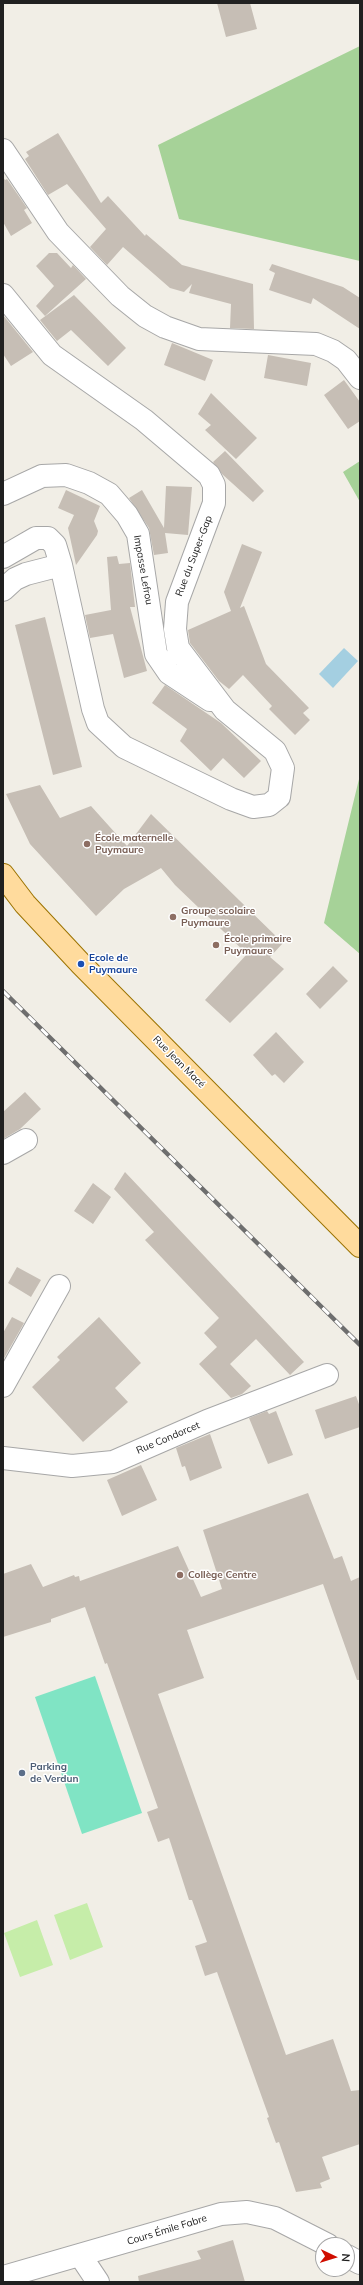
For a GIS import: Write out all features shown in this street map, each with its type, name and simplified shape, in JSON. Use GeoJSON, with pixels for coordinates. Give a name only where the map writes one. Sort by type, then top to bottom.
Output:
{"type":"FeatureCollection","features":[{"type":"Feature","properties":{"kind":"main road","name":"Rue Jean Macé"},"geometry":{"type":"LineString","coordinates":[[3,875],[26,904],[81,964],[360,1246]]}},
{"type":"Feature","properties":{"kind":"street"},"geometry":{"type":"LineString","coordinates":[[3,150],[58,232],[120,296],[145,316],[182,334],[199,339],[316,344],[332,351],[346,360],[360,378]]}},
{"type":"Feature","properties":{"kind":"street","name":"Rue du Super-Gap"},"geometry":{"type":"LineString","coordinates":[[3,295],[52,355],[144,420],[209,476],[214,485],[214,503],[177,602],[174,629],[178,648],[225,710],[275,751],[283,768],[280,797],[269,805],[253,807],[231,799],[124,747],[98,724],[93,709],[61,565],[55,545],[48,538],[36,538],[3,557]]}},
{"type":"Feature","properties":{"kind":"street","name":"Impasse Lefrou"},"geometry":{"type":"LineString","coordinates":[[3,494],[42,476],[66,475],[89,483],[108,494],[127,515],[138,534],[156,654],[169,673],[225,710]]}},
{"type":"Feature","properties":{"kind":"street"},"geometry":{"type":"LineString","coordinates":[[3,590],[15,579],[26,574],[61,565]]}},
{"type":"Feature","properties":{"kind":"street"},"geometry":{"type":"LineString","coordinates":[[3,1153],[26,1140]]}},
{"type":"Feature","properties":{"kind":"street"},"geometry":{"type":"LineString","coordinates":[[3,1386],[60,1286]]}},
{"type":"Feature","properties":{"kind":"street","name":"Rue Condorcet"},"geometry":{"type":"LineString","coordinates":[[3,1458],[72,1466],[113,1462],[207,1421],[327,1375]]}},
{"type":"Feature","properties":{"kind":"street","name":"Cours Émile Fabre"},"geometry":{"type":"LineString","coordinates":[[3,2277],[220,2214],[247,2212],[275,2218],[315,2238]]}},
{"type":"Feature","properties":{"kind":"street"},"geometry":{"type":"LineString","coordinates":[[80,2255],[98,2282]]}},
{"type":"Feature","properties":{"kind":"green space"},"geometry":{"type":"Polygon","coordinates":[[[360,46],[360,261],[179,219],[158,145],[360,46]]]}},
{"type":"Feature","properties":{"kind":"green space"},"geometry":{"type":"Polygon","coordinates":[[[360,461],[360,502],[343,472],[360,461]]]}},
{"type":"Feature","properties":{"kind":"green space"},"geometry":{"type":"Polygon","coordinates":[[[360,775],[360,954],[324,923],[360,775]]]}},
{"type":"Feature","properties":{"kind":"green space"},"geometry":{"type":"Polygon","coordinates":[[[95,1676],[142,1813],[82,1834],[35,1697],[95,1676]]]}},
{"type":"Feature","properties":{"kind":"green space"},"geometry":{"type":"Polygon","coordinates":[[[87,1903],[103,1947],[70,1960],[54,1915],[87,1903]]]}},
{"type":"Feature","properties":{"kind":"green space"},"geometry":{"type":"Polygon","coordinates":[[[37,1920],[53,1965],[20,1977],[4,1933],[37,1920]]]}},
{"type":"Feature","properties":{"kind":"water"},"geometry":{"type":"Polygon","coordinates":[[[344,648],[358,661],[333,688],[319,674],[344,648]]]}},
{"type":"Feature","properties":{"kind":"building"},"geometry":{"type":"Polygon","coordinates":[[[217,3],[250,3],[257,29],[226,37],[217,3]]]}},
{"type":"Feature","properties":{"kind":"building"},"geometry":{"type":"Polygon","coordinates":[[[58,133],[101,203],[108,196],[145,236],[146,234],[182,265],[253,284],[254,329],[230,328],[231,304],[189,293],[192,284],[184,292],[170,288],[123,247],[107,265],[90,247],[106,229],[67,184],[48,195],[25,159],[29,156],[26,152],[58,133]]]}},
{"type":"Feature","properties":{"kind":"building"},"geometry":{"type":"Polygon","coordinates":[[[3,177],[5,180],[7,179],[27,208],[24,210],[32,223],[11,236],[3,222],[3,177]]]}},
{"type":"Feature","properties":{"kind":"building"},"geometry":{"type":"Polygon","coordinates":[[[49,253],[57,253],[71,268],[73,265],[86,279],[45,316],[36,306],[54,286],[36,266],[49,253]]]}},
{"type":"Feature","properties":{"kind":"building"},"geometry":{"type":"Polygon","coordinates":[[[272,264],[343,287],[360,298],[360,329],[313,298],[311,304],[269,290],[275,273],[269,270],[272,264]]]}},
{"type":"Feature","properties":{"kind":"building"},"geometry":{"type":"Polygon","coordinates":[[[74,295],[126,348],[108,366],[71,330],[57,341],[40,320],[74,295]]]}},
{"type":"Feature","properties":{"kind":"building"},"geometry":{"type":"Polygon","coordinates":[[[3,315],[33,352],[11,366],[3,354],[3,315]]]}},
{"type":"Feature","properties":{"kind":"building"},"geometry":{"type":"Polygon","coordinates":[[[172,343],[213,360],[205,381],[164,365],[172,343]]]}},
{"type":"Feature","properties":{"kind":"building"},"geometry":{"type":"Polygon","coordinates":[[[268,355],[311,363],[307,386],[264,378],[268,355]]]}},
{"type":"Feature","properties":{"kind":"building"},"geometry":{"type":"Polygon","coordinates":[[[344,380],[360,402],[360,421],[348,429],[324,395],[344,380]]]}},
{"type":"Feature","properties":{"kind":"building"},"geometry":{"type":"Polygon","coordinates":[[[211,393],[257,438],[236,459],[205,430],[211,425],[198,414],[211,393]]]}},
{"type":"Feature","properties":{"kind":"building"},"geometry":{"type":"Polygon","coordinates":[[[225,451],[264,491],[253,502],[222,474],[213,462],[225,451]]]}},
{"type":"Feature","properties":{"kind":"building"},"geometry":{"type":"Polygon","coordinates":[[[166,486],[192,487],[188,535],[165,533],[168,553],[154,555],[149,528],[129,498],[142,490],[164,528],[166,486]]]}},
{"type":"Feature","properties":{"kind":"building"},"geometry":{"type":"Polygon","coordinates":[[[66,490],[100,506],[94,521],[98,531],[97,535],[76,565],[68,528],[74,515],[58,508],[66,490]]]}},
{"type":"Feature","properties":{"kind":"building"},"geometry":{"type":"Polygon","coordinates":[[[242,544],[262,552],[240,608],[244,606],[266,664],[309,708],[303,713],[310,720],[295,735],[269,709],[272,706],[243,675],[229,689],[219,681],[190,643],[188,630],[231,611],[224,592],[242,544]]]}},
{"type":"Feature","properties":{"kind":"building"},"geometry":{"type":"Polygon","coordinates":[[[117,556],[119,564],[130,563],[135,607],[130,607],[147,671],[124,678],[113,634],[90,638],[85,615],[111,610],[107,557],[117,556]]]}},
{"type":"Feature","properties":{"kind":"building"},"geometry":{"type":"Polygon","coordinates":[[[45,617],[82,767],[53,775],[15,625],[45,617]]]}},
{"type":"Feature","properties":{"kind":"building"},"geometry":{"type":"Polygon","coordinates":[[[165,685],[221,723],[261,761],[244,778],[223,758],[211,771],[180,741],[187,729],[152,703],[165,685]]]}},
{"type":"Feature","properties":{"kind":"building"},"geometry":{"type":"Polygon","coordinates":[[[40,785],[60,818],[91,806],[127,846],[151,814],[283,943],[270,957],[284,969],[230,1023],[205,1000],[247,954],[175,885],[161,868],[124,889],[96,916],[30,844],[6,794],[40,785]]]}},
{"type":"Feature","properties":{"kind":"building"},"geometry":{"type":"Polygon","coordinates":[[[333,966],[348,981],[320,1009],[306,994],[333,966]]]}},
{"type":"Feature","properties":{"kind":"building"},"geometry":{"type":"Polygon","coordinates":[[[276,1032],[304,1062],[284,1083],[275,1074],[272,1076],[253,1055],[276,1032]]]}},
{"type":"Feature","properties":{"kind":"building"},"geometry":{"type":"Polygon","coordinates":[[[25,1092],[41,1109],[20,1129],[3,1139],[3,1112],[25,1092]]]}},
{"type":"Feature","properties":{"kind":"building"},"geometry":{"type":"Polygon","coordinates":[[[125,1172],[304,1362],[290,1375],[256,1339],[230,1364],[251,1386],[242,1394],[231,1398],[199,1364],[217,1347],[204,1333],[219,1318],[145,1240],[154,1232],[114,1189],[125,1172]]]}},
{"type":"Feature","properties":{"kind":"building"},"geometry":{"type":"Polygon","coordinates":[[[93,1183],[111,1197],[93,1224],[74,1211],[93,1183]]]}},
{"type":"Feature","properties":{"kind":"building"},"geometry":{"type":"Polygon","coordinates":[[[17,1267],[41,1280],[31,1297],[8,1283],[17,1267]]]}},
{"type":"Feature","properties":{"kind":"building"},"geometry":{"type":"Polygon","coordinates":[[[12,1317],[24,1323],[3,1360],[3,1333],[12,1317]]]}},
{"type":"Feature","properties":{"kind":"building"},"geometry":{"type":"Polygon","coordinates":[[[99,1317],[141,1363],[115,1388],[128,1402],[83,1442],[32,1387],[60,1360],[57,1357],[99,1317]]]}},
{"type":"Feature","properties":{"kind":"building"},"geometry":{"type":"Polygon","coordinates":[[[356,1396],[360,1407],[360,1427],[325,1439],[315,1410],[356,1396]]]}},
{"type":"Feature","properties":{"kind":"building"},"geometry":{"type":"Polygon","coordinates":[[[267,1411],[269,1414],[276,1411],[293,1455],[268,1464],[249,1418],[267,1411]]]}},
{"type":"Feature","properties":{"kind":"building"},"geometry":{"type":"Polygon","coordinates":[[[210,1434],[222,1468],[190,1481],[185,1466],[182,1467],[176,1448],[210,1434]]]}},
{"type":"Feature","properties":{"kind":"building"},"geometry":{"type":"Polygon","coordinates":[[[141,1465],[157,1500],[122,1516],[107,1480],[141,1465]]]}},
{"type":"Feature","properties":{"kind":"building"},"geometry":{"type":"Polygon","coordinates":[[[308,1493],[334,1559],[342,1556],[351,1581],[360,1577],[360,1680],[357,1680],[323,1584],[187,1630],[204,1678],[158,1694],[286,2055],[333,2039],[351,2091],[360,2090],[360,2144],[322,2157],[330,2179],[320,2183],[322,2188],[296,2192],[279,2142],[276,2143],[267,2118],[269,2117],[217,1972],[205,1976],[195,1946],[207,1942],[192,1900],[189,1900],[169,1838],[158,1842],[147,1812],[158,1808],[107,1663],[105,1664],[85,1607],[51,1619],[51,1622],[3,1637],[3,1574],[31,1564],[43,1587],[74,1575],[75,1577],[79,1576],[80,1581],[178,1546],[201,1597],[222,1589],[203,1530],[308,1493]]]}},
{"type":"Feature","properties":{"kind":"building"},"geometry":{"type":"Polygon","coordinates":[[[233,2240],[245,2282],[139,2282],[138,2276],[201,2259],[197,2251],[233,2240]]]}},
{"type":"Feature","properties":{"kind":"railway"},"geometry":{"type":"LineString","coordinates":[[3,991],[360,1345]]}},
{"type":"Feature","properties":{"kind":"place","name":"École maternelle Puymaure"},"geometry":{"type":"Point","coordinates":[87,844]}},
{"type":"Feature","properties":{"kind":"place","name":"Groupe scolaire Puymaure"},"geometry":{"type":"Point","coordinates":[173,917]}},
{"type":"Feature","properties":{"kind":"place","name":"École primaire Puymaure"},"geometry":{"type":"Point","coordinates":[216,945]}},
{"type":"Feature","properties":{"kind":"place","name":"Ecole de Puymaure"},"geometry":{"type":"Point","coordinates":[81,964]}},
{"type":"Feature","properties":{"kind":"place","name":"Collège Centre"},"geometry":{"type":"Point","coordinates":[180,1575]}},
{"type":"Feature","properties":{"kind":"place","name":"Parking de Verdun"},"geometry":{"type":"Point","coordinates":[22,1773]}}]}
